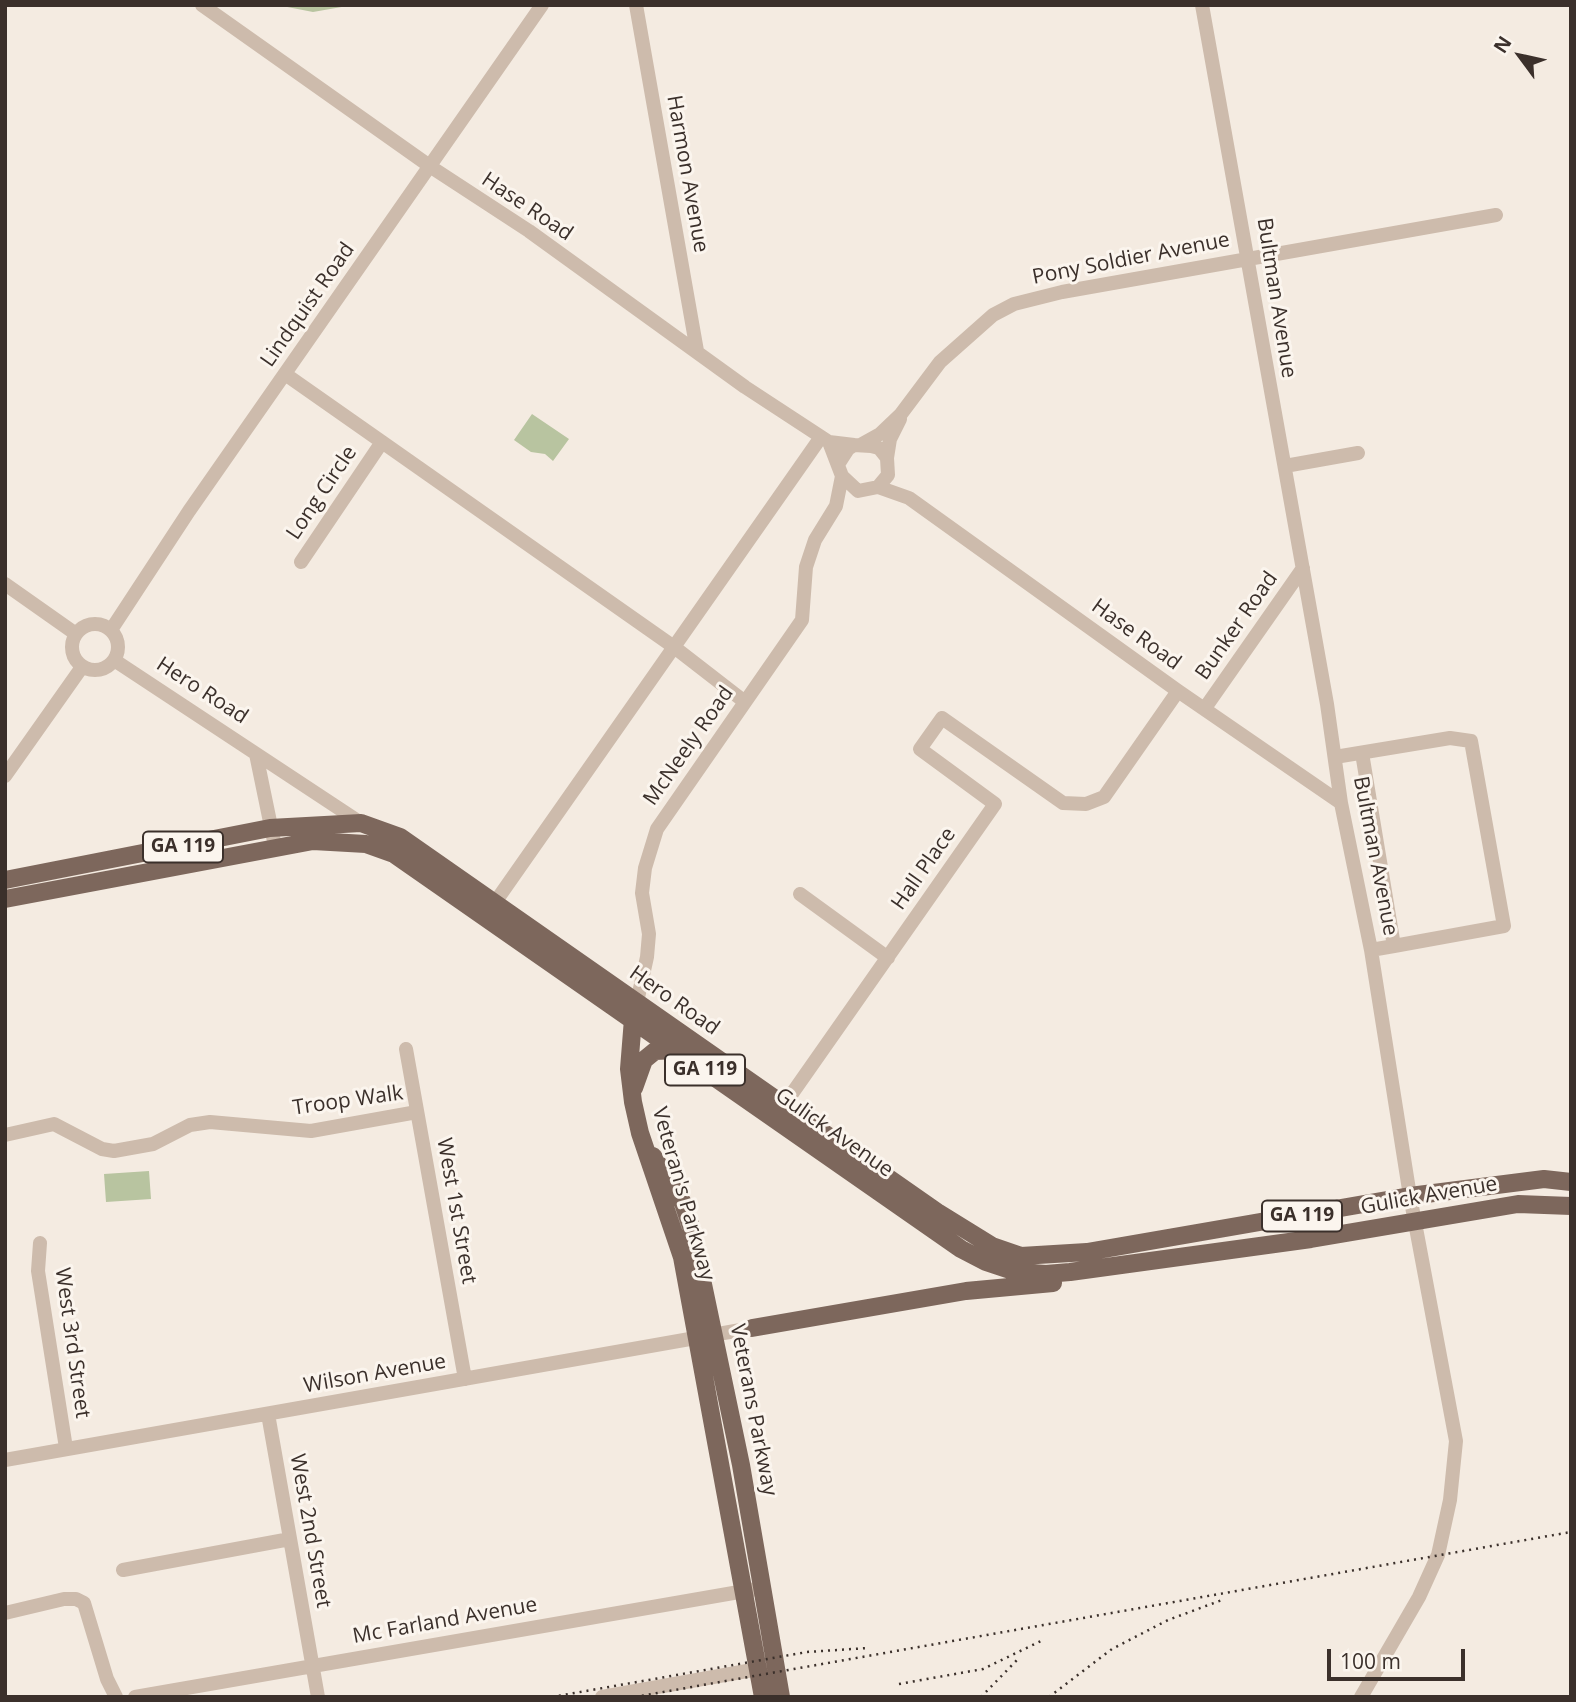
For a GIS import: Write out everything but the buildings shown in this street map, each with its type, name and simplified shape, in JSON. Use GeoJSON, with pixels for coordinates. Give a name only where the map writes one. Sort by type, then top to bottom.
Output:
{"type":"FeatureCollection","features":[{"type":"Feature","properties":{"kind":"main road","name":"Hero Road"},"geometry":{"type":"LineString","coordinates":[[361,823],[409,842],[496,901],[635,1011],[784,1105],[978,1238],[1008,1253],[1034,1256],[1087,1252],[1410,1196]]}},
{"type":"Feature","properties":{"kind":"main road","name":"GA 119"},"geometry":{"type":"LineString","coordinates":[[5,880],[270,828],[361,823]]}},
{"type":"Feature","properties":{"kind":"main road","name":"Gulick Avenue"},"geometry":{"type":"LineString","coordinates":[[5,899],[275,846],[333,840],[366,844],[394,853],[635,1011],[676,1050],[943,1237],[986,1262],[1016,1272],[1046,1275],[1153,1261],[1518,1204],[1571,1206]]}},
{"type":"Feature","properties":{"kind":"main road","name":"Veteran's Parkway"},"geometry":{"type":"LineString","coordinates":[[635,1011],[629,1069],[632,1102],[707,1336]]}},
{"type":"Feature","properties":{"kind":"main road"},"geometry":{"type":"LineString","coordinates":[[632,1102],[635,1079],[644,1060],[655,1051],[676,1050]]}},
{"type":"Feature","properties":{"kind":"main road","name":"GA 119"},"geometry":{"type":"LineString","coordinates":[[1410,1196],[1544,1179],[1571,1182]]}},
{"type":"Feature","properties":{"kind":"main road"},"geometry":{"type":"LineString","coordinates":[[752,1328],[966,1291],[1051,1283],[1125,1270],[1153,1261]]}},
{"type":"Feature","properties":{"kind":"main road","name":"Veterans Parkway"},"geometry":{"type":"LineString","coordinates":[[707,1336],[753,1590],[781,1697]]}},
{"type":"Feature","properties":{"kind":"main road","name":"Veterans Parkway"},"geometry":{"type":"LineString","coordinates":[[753,1590],[758,1669],[763,1697]]}},
{"type":"Feature","properties":{"kind":"street","name":"Hase Road"},"geometry":{"type":"LineString","coordinates":[[202,5],[825,439]]}},
{"type":"Feature","properties":{"kind":"street","name":"Lindquist Road"},"geometry":{"type":"LineString","coordinates":[[111,630],[542,5]]}},
{"type":"Feature","properties":{"kind":"street","name":"Harmon Avenue"},"geometry":{"type":"LineString","coordinates":[[636,5],[696,351]]}},
{"type":"Feature","properties":{"kind":"street","name":"Bultman Avenue"},"geometry":{"type":"LineString","coordinates":[[1202,5],[1303,568],[1341,803],[1371,950],[1410,1196],[1456,1441],[1450,1500],[1433,1568],[1360,1697]]}},
{"type":"Feature","properties":{"kind":"street","name":"Pony Soldier Avenue"},"geometry":{"type":"LineString","coordinates":[[901,414],[940,362],[993,315],[1014,304],[1062,292],[1496,215]]}},
{"type":"Feature","properties":{"kind":"street","name":"Long Circle"},"geometry":{"type":"LineString","coordinates":[[285,374],[382,442],[301,562]]}},
{"type":"Feature","properties":{"kind":"street"},"geometry":{"type":"LineString","coordinates":[[831,514],[839,496],[841,470],[848,449],[880,434],[901,414]]}},
{"type":"Feature","properties":{"kind":"street"},"geometry":{"type":"LineString","coordinates":[[831,514],[853,496],[872,489],[888,475],[890,439],[901,414]]}},
{"type":"Feature","properties":{"kind":"street"},"geometry":{"type":"LineString","coordinates":[[825,439],[879,448],[909,498]]}},
{"type":"Feature","properties":{"kind":"street"},"geometry":{"type":"LineString","coordinates":[[825,439],[852,486],[909,498]]}},
{"type":"Feature","properties":{"kind":"street"},"geometry":{"type":"LineString","coordinates":[[496,901],[674,647],[825,439]]}},
{"type":"Feature","properties":{"kind":"street"},"geometry":{"type":"LineString","coordinates":[[382,442],[674,647],[745,702]]}},
{"type":"Feature","properties":{"kind":"street"},"geometry":{"type":"LineString","coordinates":[[1284,466],[1357,453]]}},
{"type":"Feature","properties":{"kind":"street","name":"Hase Road"},"geometry":{"type":"LineString","coordinates":[[909,498],[1178,691],[1341,803]]}},
{"type":"Feature","properties":{"kind":"street","name":"McNeely Road"},"geometry":{"type":"LineString","coordinates":[[635,1011],[647,957],[649,934],[642,894],[649,849],[665,816],[802,620],[806,567],[815,540],[831,514]]}},
{"type":"Feature","properties":{"kind":"street","name":"Bunker Road"},"geometry":{"type":"LineString","coordinates":[[1205,708],[1303,568]]}},
{"type":"Feature","properties":{"kind":"street"},"geometry":{"type":"LineString","coordinates":[[5,584],[76,635]]}},
{"type":"Feature","properties":{"kind":"street"},"geometry":{"type":"LineString","coordinates":[[93,624],[111,630],[118,645],[114,660],[105,669],[93,671],[82,667],[72,652],[76,635],[93,624]]}},
{"type":"Feature","properties":{"kind":"street","name":"Hero Road"},"geometry":{"type":"LineString","coordinates":[[114,660],[256,754],[275,846]]}},
{"type":"Feature","properties":{"kind":"street"},"geometry":{"type":"LineString","coordinates":[[5,776],[82,667]]}},
{"type":"Feature","properties":{"kind":"street","name":"Hall Place"},"geometry":{"type":"LineString","coordinates":[[784,1105],[995,804],[920,749],[942,718],[1063,803],[1086,804],[1104,796],[1178,691]]}},
{"type":"Feature","properties":{"kind":"street"},"geometry":{"type":"LineString","coordinates":[[1335,757],[1450,738],[1471,741],[1504,926],[1371,950]]}},
{"type":"Feature","properties":{"kind":"street"},"geometry":{"type":"LineString","coordinates":[[1362,753],[1394,946]]}},
{"type":"Feature","properties":{"kind":"street"},"geometry":{"type":"LineString","coordinates":[[256,754],[361,823]]}},
{"type":"Feature","properties":{"kind":"street"},"geometry":{"type":"LineString","coordinates":[[800,894],[888,958]]}},
{"type":"Feature","properties":{"kind":"street","name":"West 1st Street"},"geometry":{"type":"LineString","coordinates":[[406,1049],[465,1380]]}},
{"type":"Feature","properties":{"kind":"street","name":"Troop Walk"},"geometry":{"type":"LineString","coordinates":[[5,1135],[54,1124],[102,1149],[114,1151],[153,1144],[190,1125],[210,1122],[312,1131],[417,1112]]}},
{"type":"Feature","properties":{"kind":"street","name":"West 3rd Street"},"geometry":{"type":"LineString","coordinates":[[40,1243],[38,1271],[66,1448]]}},
{"type":"Feature","properties":{"kind":"street","name":"Wilson Avenue"},"geometry":{"type":"LineString","coordinates":[[5,1460],[752,1328]]}},
{"type":"Feature","properties":{"kind":"street","name":"West 2nd Street"},"geometry":{"type":"LineString","coordinates":[[268,1414],[318,1697]]}},
{"type":"Feature","properties":{"kind":"street"},"geometry":{"type":"LineString","coordinates":[[123,1570],[290,1539]]}},
{"type":"Feature","properties":{"kind":"street","name":"Mc Farland Avenue"},"geometry":{"type":"LineString","coordinates":[[135,1697],[313,1664],[753,1590]]}},
{"type":"Feature","properties":{"kind":"street"},"geometry":{"type":"LineString","coordinates":[[5,1613],[64,1600],[76,1599],[84,1603],[107,1679],[116,1697]]}},
{"type":"Feature","properties":{"kind":"street"},"geometry":{"type":"LineString","coordinates":[[602,1697],[758,1669]]}},
{"type":"Feature","properties":{"kind":"green space"},"geometry":{"type":"Polygon","coordinates":[[[277,5],[353,5],[313,12],[277,5]]]}},
{"type":"Feature","properties":{"kind":"green space"},"geometry":{"type":"Polygon","coordinates":[[[532,414],[569,439],[553,461],[545,454],[531,452],[514,440],[532,414]]]}},
{"type":"Feature","properties":{"kind":"green space"},"geometry":{"type":"Polygon","coordinates":[[[149,1171],[151,1199],[106,1202],[104,1174],[149,1171]]]}},
{"type":"Feature","properties":{"kind":"railway"},"geometry":{"type":"LineString","coordinates":[[635,1697],[1571,1532]]}},
{"type":"Feature","properties":{"kind":"railway"},"geometry":{"type":"LineString","coordinates":[[1049,1697],[1112,1649],[1168,1620],[1222,1600]]}},
{"type":"Feature","properties":{"kind":"railway"},"geometry":{"type":"LineString","coordinates":[[899,1684],[983,1669],[1043,1640]]}},
{"type":"Feature","properties":{"kind":"railway"},"geometry":{"type":"LineString","coordinates":[[552,1697],[807,1652],[868,1648]]}},
{"type":"Feature","properties":{"kind":"railway"},"geometry":{"type":"LineString","coordinates":[[981,1697],[1020,1657]]}}]}
